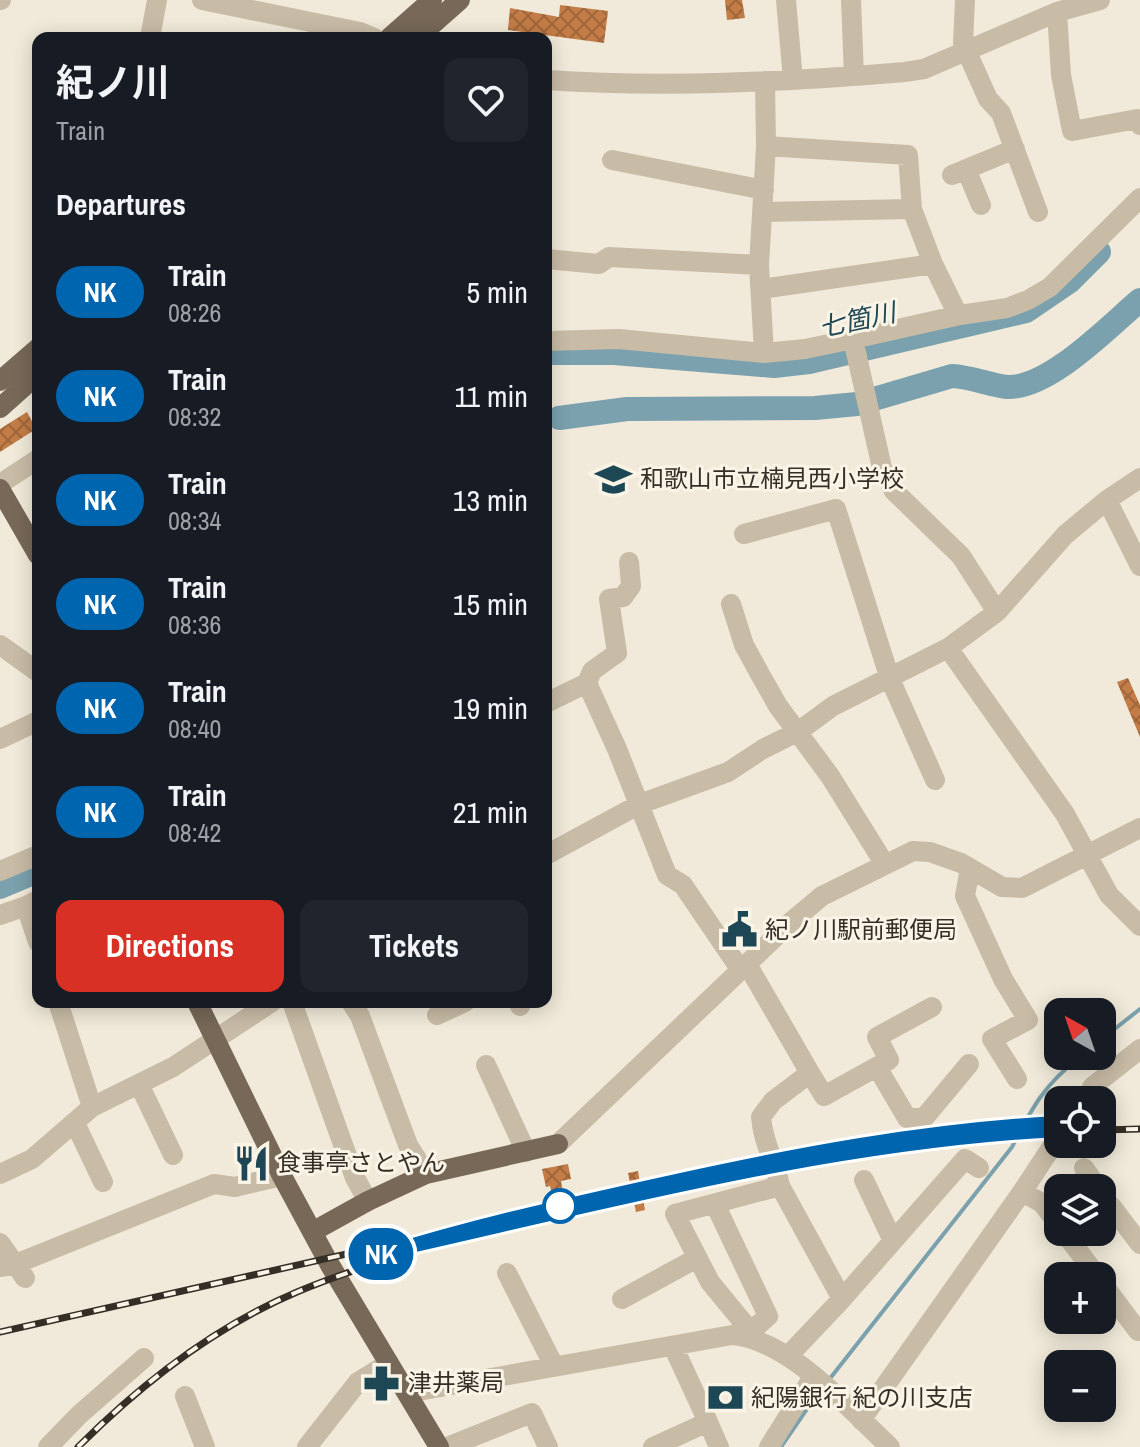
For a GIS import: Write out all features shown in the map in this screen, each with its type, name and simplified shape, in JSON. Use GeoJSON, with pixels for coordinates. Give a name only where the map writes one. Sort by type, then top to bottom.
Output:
{"type":"FeatureCollection","features":[{"type":"Feature","properties":{"kind":"main road"},"geometry":{"type":"LineString","coordinates":[[396,32],[432,0]]}},
{"type":"Feature","properties":{"kind":"main road"},"geometry":{"type":"LineString","coordinates":[[424,32],[460,0]]}},
{"type":"Feature","properties":{"kind":"main road"},"geometry":{"type":"LineString","coordinates":[[0,381],[32,353]]}},
{"type":"Feature","properties":{"kind":"main road"},"geometry":{"type":"LineString","coordinates":[[0,408],[32,379]]}},
{"type":"Feature","properties":{"kind":"main road"},"geometry":{"type":"LineString","coordinates":[[0,486],[32,542]]}},
{"type":"Feature","properties":{"kind":"main road"},"geometry":{"type":"LineString","coordinates":[[200,1008],[312,1232],[439,1447]]}},
{"type":"Feature","properties":{"kind":"main road"},"geometry":{"type":"LineString","coordinates":[[312,1232],[426,1174],[558,1144]]}},
{"type":"Feature","properties":{"kind":"street"},"geometry":{"type":"LineString","coordinates":[[151,32],[157,0]]}},
{"type":"Feature","properties":{"kind":"street"},"geometry":{"type":"LineString","coordinates":[[202,0],[360,32]]}},
{"type":"Feature","properties":{"kind":"street"},"geometry":{"type":"LineString","coordinates":[[786,0],[793,80]]}},
{"type":"Feature","properties":{"kind":"street"},"geometry":{"type":"LineString","coordinates":[[851,0],[854,76]]}},
{"type":"Feature","properties":{"kind":"street"},"geometry":{"type":"LineString","coordinates":[[965,0],[963,43],[988,99],[1001,113],[1038,212]]}},
{"type":"Feature","properties":{"kind":"street"},"geometry":{"type":"LineString","coordinates":[[552,80],[604,84],[765,81],[924,69],[1087,2]]}},
{"type":"Feature","properties":{"kind":"street"},"geometry":{"type":"LineString","coordinates":[[1057,12],[1061,75],[1072,131],[1137,119],[1140,125]]}},
{"type":"Feature","properties":{"kind":"street"},"geometry":{"type":"LineString","coordinates":[[764,353],[759,265],[766,146],[765,81]]}},
{"type":"Feature","properties":{"kind":"street"},"geometry":{"type":"LineString","coordinates":[[766,146],[908,155],[912,209],[933,264],[958,315]]}},
{"type":"Feature","properties":{"kind":"street"},"geometry":{"type":"LineString","coordinates":[[981,205],[959,172],[1015,149]]}},
{"type":"Feature","properties":{"kind":"street"},"geometry":{"type":"LineString","coordinates":[[612,160],[764,190]]}},
{"type":"Feature","properties":{"kind":"street"},"geometry":{"type":"LineString","coordinates":[[552,341],[619,339],[764,353],[854,346],[958,315],[1007,308],[1028,300],[1050,287],[1140,198]]}},
{"type":"Feature","properties":{"kind":"street"},"geometry":{"type":"LineString","coordinates":[[763,212],[912,209]]}},
{"type":"Feature","properties":{"kind":"street"},"geometry":{"type":"LineString","coordinates":[[552,260],[599,264],[609,257],[759,265]]}},
{"type":"Feature","properties":{"kind":"street"},"geometry":{"type":"LineString","coordinates":[[761,289],[933,264]]}},
{"type":"Feature","properties":{"kind":"street"},"geometry":{"type":"LineString","coordinates":[[854,346],[882,468],[894,491],[961,556],[997,612]]}},
{"type":"Feature","properties":{"kind":"street"},"geometry":{"type":"LineString","coordinates":[[0,486],[32,463]]}},
{"type":"Feature","properties":{"kind":"street"},"geometry":{"type":"LineString","coordinates":[[552,852],[640,804],[728,772],[763,749],[799,731],[833,706],[948,648],[997,612],[1065,535],[1107,500],[1140,478]]}},
{"type":"Feature","properties":{"kind":"street"},"geometry":{"type":"LineString","coordinates":[[1107,500],[1140,566]]}},
{"type":"Feature","properties":{"kind":"street"},"geometry":{"type":"LineString","coordinates":[[744,534],[836,509],[890,679],[935,780]]}},
{"type":"Feature","properties":{"kind":"street"},"geometry":{"type":"LineString","coordinates":[[552,700],[587,683],[592,671],[617,653],[609,599],[623,597],[631,586],[629,562]]}},
{"type":"Feature","properties":{"kind":"street"},"geometry":{"type":"LineString","coordinates":[[731,604],[744,645],[778,706],[799,731],[884,863]]}},
{"type":"Feature","properties":{"kind":"street"},"geometry":{"type":"LineString","coordinates":[[0,645],[32,668]]}},
{"type":"Feature","properties":{"kind":"street"},"geometry":{"type":"LineString","coordinates":[[948,648],[1065,814],[1109,895],[1140,926]]}},
{"type":"Feature","properties":{"kind":"street"},"geometry":{"type":"LineString","coordinates":[[587,683],[667,875],[683,885],[743,966],[824,1096],[889,1060],[877,1037],[932,1007]]}},
{"type":"Feature","properties":{"kind":"street"},"geometry":{"type":"LineString","coordinates":[[0,739],[32,724]]}},
{"type":"Feature","properties":{"kind":"street"},"geometry":{"type":"LineString","coordinates":[[558,1144],[743,966],[822,896],[913,851],[940,856],[970,868],[1002,887],[1022,888],[1140,829]]}},
{"type":"Feature","properties":{"kind":"street"},"geometry":{"type":"LineString","coordinates":[[0,871],[32,858]]}},
{"type":"Feature","properties":{"kind":"street"},"geometry":{"type":"LineString","coordinates":[[970,868],[965,896],[1003,979],[1028,1020],[992,1039],[1017,1079]]}},
{"type":"Feature","properties":{"kind":"street"},"geometry":{"type":"LineString","coordinates":[[0,915],[32,903]]}},
{"type":"Feature","properties":{"kind":"street"},"geometry":{"type":"LineString","coordinates":[[60,1008],[92,1107]]}},
{"type":"Feature","properties":{"kind":"street"},"geometry":{"type":"LineString","coordinates":[[0,1174],[32,1159],[92,1107],[173,1067],[263,1008]]}},
{"type":"Feature","properties":{"kind":"street"},"geometry":{"type":"LineString","coordinates":[[294,1008],[355,1178],[368,1201]]}},
{"type":"Feature","properties":{"kind":"street"},"geometry":{"type":"LineString","coordinates":[[355,1008],[408,1145],[426,1174]]}},
{"type":"Feature","properties":{"kind":"street"},"geometry":{"type":"LineString","coordinates":[[437,1015],[452,1008]]}},
{"type":"Feature","properties":{"kind":"street"},"geometry":{"type":"LineString","coordinates":[[1093,1086],[1140,1049]]}},
{"type":"Feature","properties":{"kind":"street"},"geometry":{"type":"LineString","coordinates":[[877,1067],[907,1118],[924,1118],[969,1064]]}},
{"type":"Feature","properties":{"kind":"street"},"geometry":{"type":"LineString","coordinates":[[486,1065],[526,1152]]}},
{"type":"Feature","properties":{"kind":"street"},"geometry":{"type":"LineString","coordinates":[[810,1073],[773,1101],[761,1117],[763,1139],[776,1166],[780,1186],[842,1299]]}},
{"type":"Feature","properties":{"kind":"street"},"geometry":{"type":"LineString","coordinates":[[139,1084],[173,1155]]}},
{"type":"Feature","properties":{"kind":"street"},"geometry":{"type":"LineString","coordinates":[[75,1123],[103,1182]]}},
{"type":"Feature","properties":{"kind":"street"},"geometry":{"type":"LineString","coordinates":[[861,1420],[1044,1158]]}},
{"type":"Feature","properties":{"kind":"street"},"geometry":{"type":"LineString","coordinates":[[788,1356],[965,1159],[979,1168]]}},
{"type":"Feature","properties":{"kind":"street"},"geometry":{"type":"LineString","coordinates":[[1084,1168],[1088,1174]]}},
{"type":"Feature","properties":{"kind":"street"},"geometry":{"type":"LineString","coordinates":[[0,1243],[13,1270],[214,1184],[235,1187],[282,1176]]}},
{"type":"Feature","properties":{"kind":"street"},"geometry":{"type":"LineString","coordinates":[[864,1180],[893,1241]]}},
{"type":"Feature","properties":{"kind":"street"},"geometry":{"type":"LineString","coordinates":[[780,1186],[675,1214],[710,1282],[749,1334],[788,1356],[890,1447]]}},
{"type":"Feature","properties":{"kind":"street"},"geometry":{"type":"LineString","coordinates":[[1022,1192],[1044,1205]]}},
{"type":"Feature","properties":{"kind":"street"},"geometry":{"type":"LineString","coordinates":[[407,1393],[749,1334],[768,1316],[715,1204]]}},
{"type":"Feature","properties":{"kind":"street"},"geometry":{"type":"LineString","coordinates":[[1116,1217],[1140,1244]]}},
{"type":"Feature","properties":{"kind":"street"},"geometry":{"type":"LineString","coordinates":[[622,1299],[697,1258]]}},
{"type":"Feature","properties":{"kind":"street"},"geometry":{"type":"LineString","coordinates":[[507,1273],[554,1366]]}},
{"type":"Feature","properties":{"kind":"street"},"geometry":{"type":"LineString","coordinates":[[1116,1302],[1139,1332]]}},
{"type":"Feature","properties":{"kind":"street"},"geometry":{"type":"LineString","coordinates":[[673,1346],[719,1447]]}},
{"type":"Feature","properties":{"kind":"street"},"geometry":{"type":"LineString","coordinates":[[48,1447],[144,1358]]}},
{"type":"Feature","properties":{"kind":"street"},"geometry":{"type":"LineString","coordinates":[[307,1447],[358,1382],[389,1363]]}},
{"type":"Feature","properties":{"kind":"street"},"geometry":{"type":"LineString","coordinates":[[769,1447],[820,1383]]}},
{"type":"Feature","properties":{"kind":"street"},"geometry":{"type":"LineString","coordinates":[[185,1396],[205,1447]]}},
{"type":"Feature","properties":{"kind":"street"},"geometry":{"type":"LineString","coordinates":[[447,1447],[532,1413],[548,1447]]}},
{"type":"Feature","properties":{"kind":"street"},"geometry":{"type":"LineString","coordinates":[[653,1447],[708,1422]]}},
{"type":"Feature","properties":{"kind":"building"},"geometry":{"type":"Polygon","coordinates":[[[725,0],[742,0],[745,18],[727,20],[725,0]]]}},
{"type":"Feature","properties":{"kind":"building"},"geometry":{"type":"Polygon","coordinates":[[[560,5],[608,11],[604,43],[552,36],[552,32],[508,30],[510,8],[559,17],[560,5]]]}},
{"type":"Feature","properties":{"kind":"building"},"geometry":{"type":"Polygon","coordinates":[[[27,412],[32,421],[32,432],[0,452],[0,429],[27,412]]]}},
{"type":"Feature","properties":{"kind":"building"},"geometry":{"type":"Polygon","coordinates":[[[1128,678],[1140,705],[1140,737],[1117,682],[1128,678]]]}},
{"type":"Feature","properties":{"kind":"building"},"geometry":{"type":"Polygon","coordinates":[[[568,1164],[571,1179],[561,1181],[563,1193],[552,1195],[550,1186],[546,1187],[542,1169],[568,1164]]]}},
{"type":"Feature","properties":{"kind":"building"},"geometry":{"type":"Polygon","coordinates":[[[638,1171],[645,1210],[636,1212],[628,1173],[638,1171]]]}},
{"type":"Feature","properties":{"kind":"waterway","name":"七箇川"},"geometry":{"type":"LineString","coordinates":[[552,353],[614,353],[774,366],[809,362],[1026,311],[1070,281],[1099,252]]}},
{"type":"Feature","properties":{"kind":"waterway"},"geometry":{"type":"LineString","coordinates":[[559,418],[627,409],[815,408],[857,404],[952,376],[1007,387],[1023,385],[1041,378],[1077,354],[1140,300]]}},
{"type":"Feature","properties":{"kind":"waterway","name":"七箇川"},"geometry":{"type":"LineString","coordinates":[[0,887],[32,874]]}},
{"type":"Feature","properties":{"kind":"waterway"},"geometry":{"type":"LineString","coordinates":[[1116,1028],[1140,1009]]}},
{"type":"Feature","properties":{"kind":"waterway"},"geometry":{"type":"LineString","coordinates":[[828,1381],[1012,1147],[1033,1108],[1065,1070]]}},
{"type":"Feature","properties":{"kind":"waterway"},"geometry":{"type":"LineString","coordinates":[[781,1447],[820,1390]]}},
{"type":"Feature","properties":{"kind":"railway"},"geometry":{"type":"LineString","coordinates":[[0,1332],[773,1158],[933,1132],[1044,1123]]}},
{"type":"Feature","properties":{"kind":"railway"},"geometry":{"type":"LineString","coordinates":[[1116,1130],[1140,1129]]}},
{"type":"Feature","properties":{"kind":"railway"},"geometry":{"type":"LineString","coordinates":[[78,1447],[153,1380],[237,1322],[315,1285],[442,1243]]}},
{"type":"Feature","properties":{"kind":"train","name":"NK"},"geometry":{"type":"LineString","coordinates":[[1044,1123],[933,1132],[773,1158],[459,1229],[380,1254],[776,1166],[932,1141],[1044,1132]]}},
{"type":"Feature","properties":{"kind":"place","name":"和歌山市立楠見西小学校"},"geometry":{"type":"Point","coordinates":[614,479]}},
{"type":"Feature","properties":{"kind":"place","name":"紀ノ川駅前郵便局"},"geometry":{"type":"Point","coordinates":[739,930]}},
{"type":"Feature","properties":{"kind":"place","name":"食事亭さとやん"},"geometry":{"type":"Point","coordinates":[251,1163]}},
{"type":"Feature","properties":{"kind":"place","name":"津井薬局"},"geometry":{"type":"Point","coordinates":[382,1383]}},
{"type":"Feature","properties":{"kind":"place","name":"紀陽銀行 紀の川支店"},"geometry":{"type":"Point","coordinates":[725,1398]}}]}
